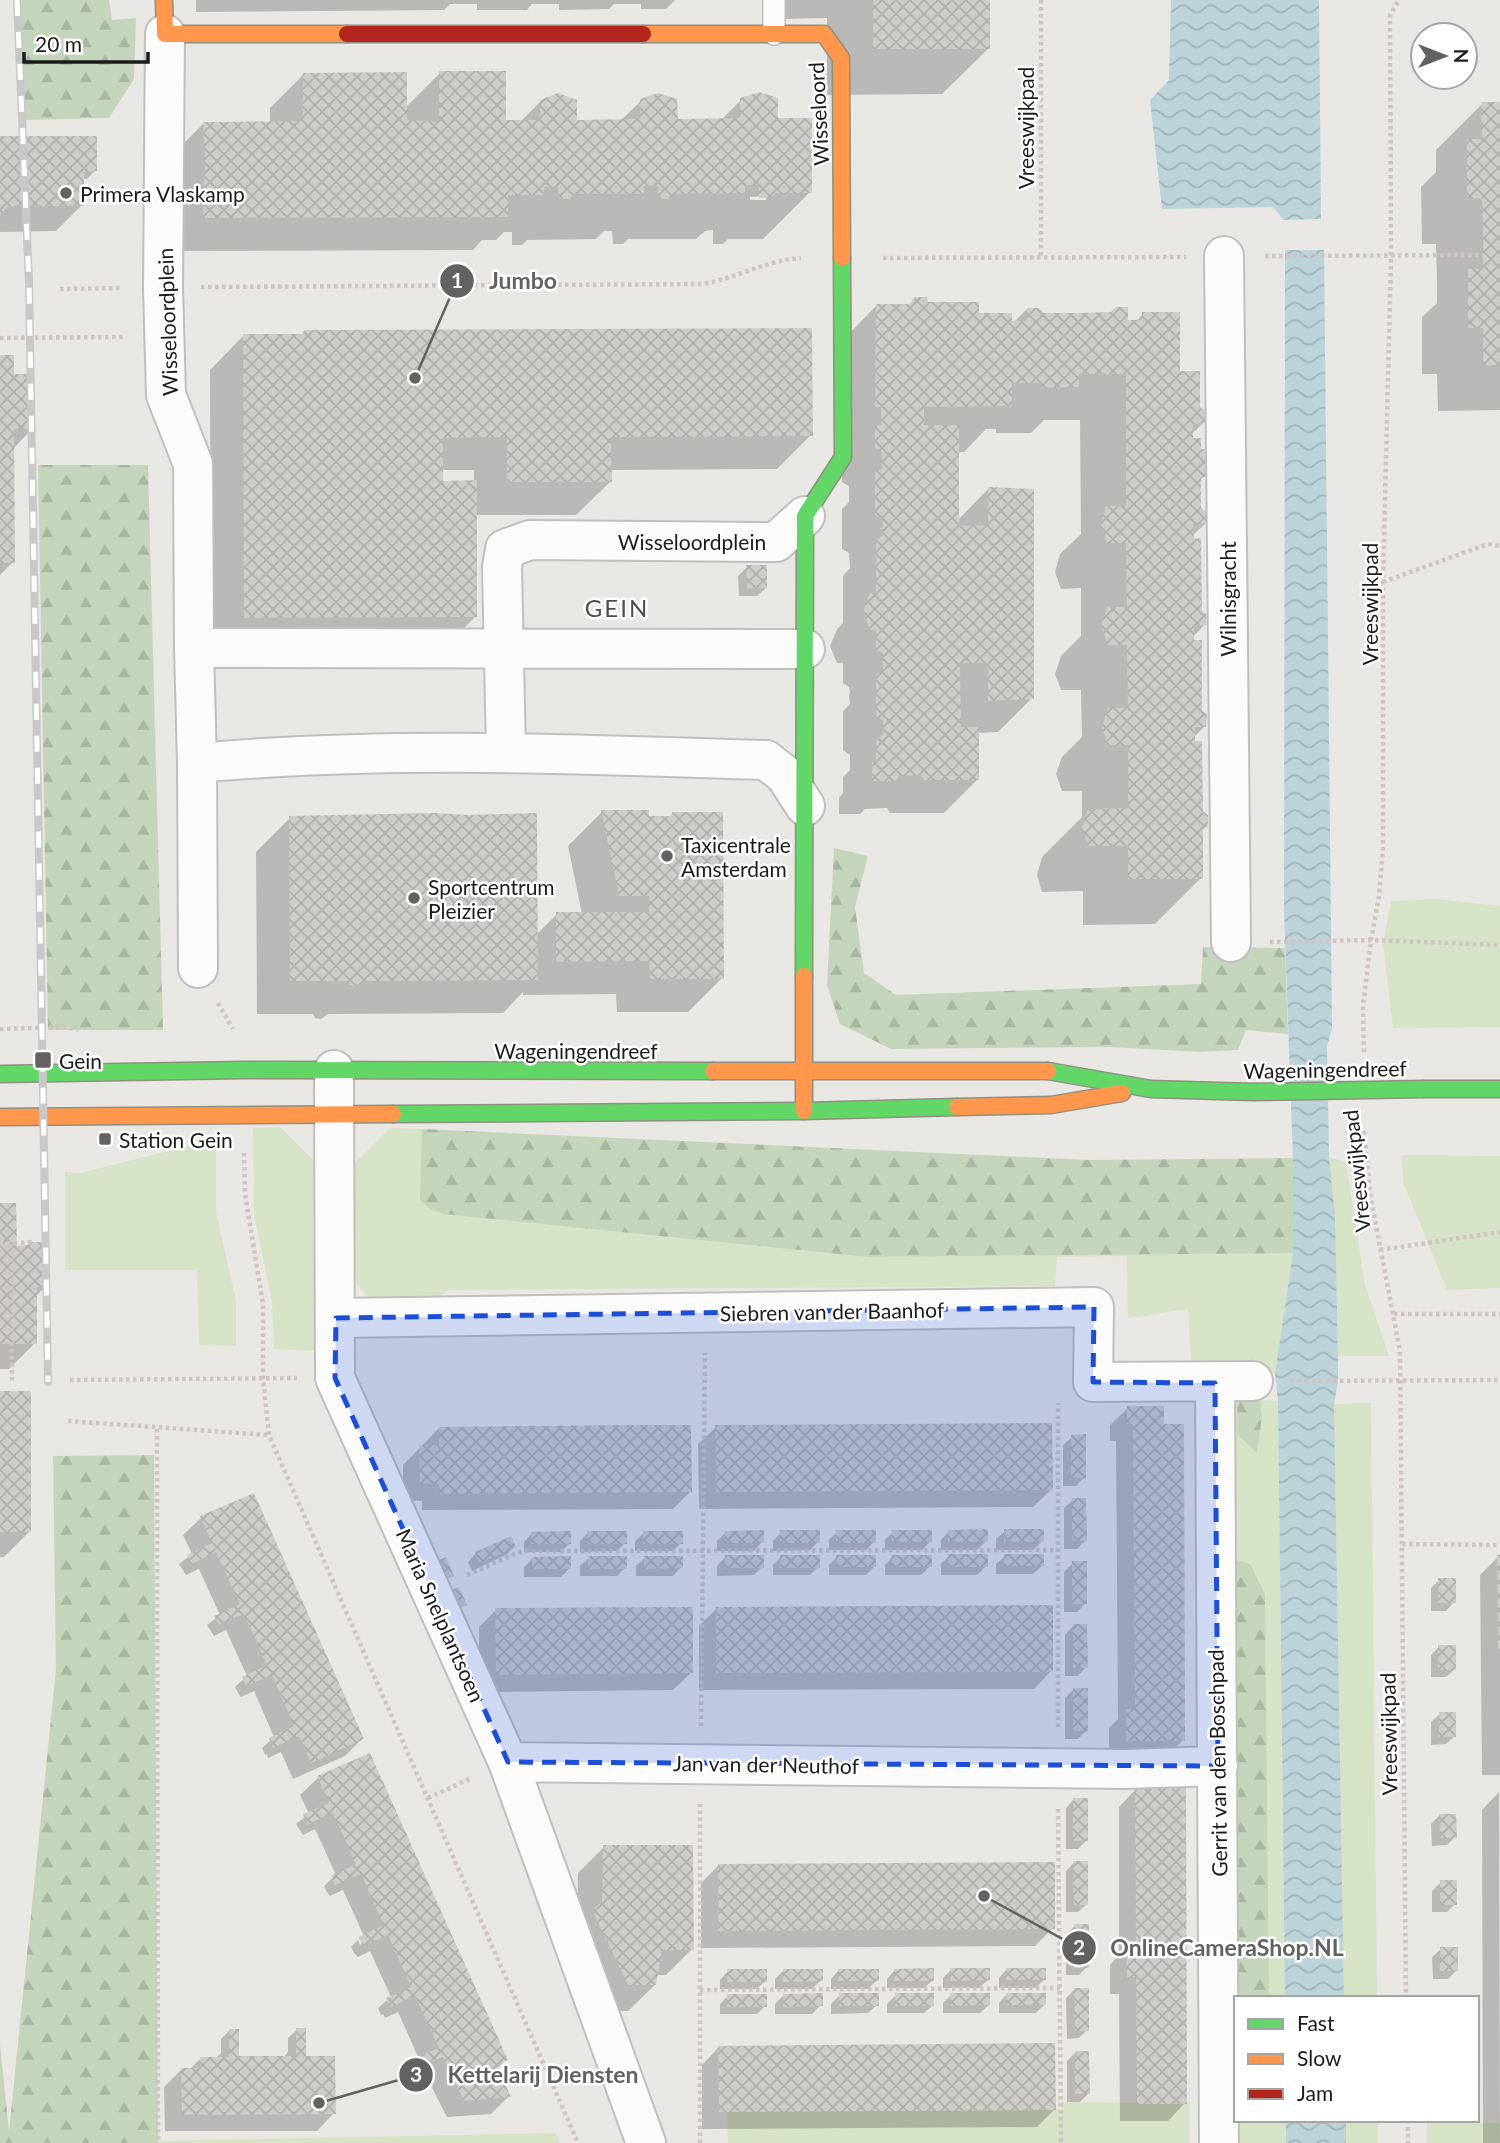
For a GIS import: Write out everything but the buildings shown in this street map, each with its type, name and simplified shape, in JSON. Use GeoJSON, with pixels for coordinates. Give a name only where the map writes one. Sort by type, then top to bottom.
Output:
{"type":"FeatureCollection","features":[{"type":"Feature","properties":{"kind":"street","name":"Wisseloord"},"geometry":{"type":"LineString","coordinates":[[164,17],[824,34],[841,58],[843,258]]}},
{"type":"Feature","properties":{"kind":"street","name":"Wisseloordplein"},"geometry":{"type":"LineString","coordinates":[[164,17],[163,288],[166,395],[193,464],[198,968]]}},
{"type":"Feature","properties":{"kind":"street","name":"Wilnisgracht"},"geometry":{"type":"LineString","coordinates":[[1224,256],[1249,942]]}},
{"type":"Feature","properties":{"kind":"street","name":"Wisseloordplein"},"geometry":{"type":"LineString","coordinates":[[506,752],[502,567],[505,549],[530,540],[776,542],[805,516],[843,457],[843,258]]}},
{"type":"Feature","properties":{"kind":"street"},"geometry":{"type":"LineString","coordinates":[[804,1111],[805,516]]}},
{"type":"Feature","properties":{"kind":"street"},"geometry":{"type":"LineString","coordinates":[[194,648],[805,649]]}},
{"type":"Feature","properties":{"kind":"street"},"geometry":{"type":"LineString","coordinates":[[197,763],[272,756],[506,752],[766,760],[785,775],[805,806]]}},
{"type":"Feature","properties":{"kind":"street","name":"Wageningendreef"},"geometry":{"type":"LineString","coordinates":[[0,1074],[244,1070],[1051,1071],[1151,1088],[1253,1092],[1500,1089]]}},
{"type":"Feature","properties":{"kind":"street","name":"Maria Snelplantsoen"},"geometry":{"type":"LineString","coordinates":[[334,1070],[334,1378],[508,1762],[646,2143]]}},
{"type":"Feature","properties":{"kind":"street","name":"Wageningendreef"},"geometry":{"type":"LineString","coordinates":[[0,1117],[804,1111],[1051,1105],[1151,1088]]}},
{"type":"Feature","properties":{"kind":"street","name":"Siebren van der Baanhof"},"geometry":{"type":"LineString","coordinates":[[336,1318],[1094,1307],[1093,1382],[1253,1381]]}},
{"type":"Feature","properties":{"kind":"street","name":"Gerrit van den Boschpad"},"geometry":{"type":"LineString","coordinates":[[1215,1383],[1219,2143]]}},
{"type":"Feature","properties":{"kind":"street","name":"Jan van der Neuthof"},"geometry":{"type":"LineString","coordinates":[[508,1762],[1125,1769],[1217,1766]]}},
{"type":"Feature","properties":{"kind":"lane"},"geometry":{"type":"LineString","coordinates":[[774,0],[774,34]]}},
{"type":"Feature","properties":{"kind":"path","name":"Vreeswijkpad"},"geometry":{"type":"LineString","coordinates":[[1041,0],[1041,256]]}},
{"type":"Feature","properties":{"kind":"path","name":"Vreeswijkpad"},"geometry":{"type":"LineString","coordinates":[[1364,1065],[1363,1006],[1379,895],[1382,849],[1383,582],[1391,257],[1390,15],[1399,0]]}},
{"type":"Feature","properties":{"kind":"path"},"geometry":{"type":"LineString","coordinates":[[1277,256],[1483,255]]}},
{"type":"Feature","properties":{"kind":"path"},"geometry":{"type":"LineString","coordinates":[[60,289],[703,284],[722,281],[785,259],[1041,256],[1171,258]]}},
{"type":"Feature","properties":{"kind":"path"},"geometry":{"type":"LineString","coordinates":[[0,338],[165,337]]}},
{"type":"Feature","properties":{"kind":"path"},"geometry":{"type":"LineString","coordinates":[[1383,582],[1488,544],[1500,546]]}},
{"type":"Feature","properties":{"kind":"path"},"geometry":{"type":"LineString","coordinates":[[1249,942],[1371,940],[1500,945]]}},
{"type":"Feature","properties":{"kind":"path"},"geometry":{"type":"LineString","coordinates":[[198,968],[245,1049],[244,1070]]}},
{"type":"Feature","properties":{"kind":"path"},"geometry":{"type":"LineString","coordinates":[[243,1116],[246,1194],[263,1304],[263,1378],[269,1435],[578,2143]]}},
{"type":"Feature","properties":{"kind":"path","name":"Vreeswijkpad"},"geometry":{"type":"LineString","coordinates":[[1364,1130],[1380,1250],[1400,1351],[1406,1996]]}},
{"type":"Feature","properties":{"kind":"path"},"geometry":{"type":"LineString","coordinates":[[1380,1250],[1500,1232]]}},
{"type":"Feature","properties":{"kind":"path"},"geometry":{"type":"LineString","coordinates":[[0,1244],[33,1242]]}},
{"type":"Feature","properties":{"kind":"path"},"geometry":{"type":"LineString","coordinates":[[11,1244],[12,1381]]}},
{"type":"Feature","properties":{"kind":"path"},"geometry":{"type":"LineString","coordinates":[[1394,1314],[1500,1314]]}},
{"type":"Feature","properties":{"kind":"path"},"geometry":{"type":"LineString","coordinates":[[70,1380],[334,1378]]}},
{"type":"Feature","properties":{"kind":"path"},"geometry":{"type":"LineString","coordinates":[[1253,1381],[1500,1380]]}},
{"type":"Feature","properties":{"kind":"path"},"geometry":{"type":"LineString","coordinates":[[68,1421],[269,1435]]}},
{"type":"Feature","properties":{"kind":"path"},"geometry":{"type":"LineString","coordinates":[[157,1429],[158,2143]]}},
{"type":"Feature","properties":{"kind":"path"},"geometry":{"type":"LineString","coordinates":[[1402,1544],[1500,1545]]}},
{"type":"Feature","properties":{"kind":"path"},"geometry":{"type":"LineString","coordinates":[[430,1591],[522,1551],[1058,1550]]}},
{"type":"Feature","properties":{"kind":"path"},"geometry":{"type":"LineString","coordinates":[[700,1990],[1060,1988]]}},
{"type":"Feature","properties":{"kind":"path"},"geometry":{"type":"LineString","coordinates":[[1408,2122],[1408,2143]]}},
{"type":"Feature","properties":{"kind":"highlighted area"},"geometry":{"type":"Polygon","coordinates":[[[1094,1307],[1093,1382],[1215,1383],[1218,1766],[508,1762],[335,1378],[336,1318],[1094,1307]]]}},
{"type":"Feature","properties":{"kind":"green space"},"geometry":{"type":"Polygon","coordinates":[[[14,0],[109,0],[112,20],[136,18],[134,79],[109,118],[22,120],[14,0]]]}},
{"type":"Feature","properties":{"kind":"green space"},"geometry":{"type":"Polygon","coordinates":[[[38,465],[148,465],[163,1030],[48,1030],[38,465]]]}},
{"type":"Feature","properties":{"kind":"green space"},"geometry":{"type":"Polygon","coordinates":[[[834,848],[868,856],[855,907],[864,973],[896,995],[1201,984],[1203,947],[1285,948],[1288,1034],[1246,1030],[1238,1050],[1200,1052],[1110,1047],[891,1049],[840,1024],[827,985],[834,848]]]}},
{"type":"Feature","properties":{"kind":"green space"},"geometry":{"type":"Polygon","coordinates":[[[1437,899],[1500,906],[1500,1027],[1393,1028],[1383,943],[1391,901],[1437,899]]]}},
{"type":"Feature","properties":{"kind":"green space"},"geometry":{"type":"Polygon","coordinates":[[[280,1127],[319,1166],[320,1351],[274,1349],[272,1303],[254,1214],[253,1128],[280,1127]]]}},
{"type":"Feature","properties":{"kind":"green space"},"geometry":{"type":"Polygon","coordinates":[[[390,1128],[422,1129],[443,1214],[1293,1253],[1275,1373],[1192,1374],[1188,1309],[1128,1318],[1127,1256],[1057,1257],[1055,1286],[449,1290],[422,1306],[369,1299],[355,1281],[354,1164],[390,1128]]]}},
{"type":"Feature","properties":{"kind":"green space"},"geometry":{"type":"Polygon","coordinates":[[[422,1129],[1090,1160],[1293,1158],[1293,1253],[869,1257],[443,1214],[430,1209],[420,1200],[422,1129]]]}},
{"type":"Feature","properties":{"kind":"green space"},"geometry":{"type":"Polygon","coordinates":[[[185,1147],[216,1147],[216,1212],[236,1301],[236,1346],[199,1345],[197,1270],[65,1270],[65,1172],[81,1173],[185,1147]]]}},
{"type":"Feature","properties":{"kind":"green space"},"geometry":{"type":"Polygon","coordinates":[[[1402,1155],[1500,1156],[1500,1288],[1447,1290],[1403,1182],[1402,1155]]]}},
{"type":"Feature","properties":{"kind":"green space"},"geometry":{"type":"Polygon","coordinates":[[[1329,1157],[1346,1162],[1365,1285],[1389,1356],[1338,1356],[1335,1215],[1329,1157]]]}},
{"type":"Feature","properties":{"kind":"green space"},"geometry":{"type":"Polygon","coordinates":[[[1253,1359],[1262,1416],[1257,1453],[1237,1434],[1238,1367],[1253,1359]]]}},
{"type":"Feature","properties":{"kind":"green space"},"geometry":{"type":"Polygon","coordinates":[[[1224,1398],[1278,1401],[1285,1996],[1234,1996],[1234,2122],[1286,2122],[1286,2143],[1227,2143],[1224,1398]]]}},
{"type":"Feature","properties":{"kind":"green space"},"geometry":{"type":"Polygon","coordinates":[[[1371,1403],[1377,1996],[1344,1996],[1334,1404],[1371,1403]]]}},
{"type":"Feature","properties":{"kind":"green space"},"geometry":{"type":"Polygon","coordinates":[[[154,1455],[158,2143],[0,2143],[0,2044],[9,2132],[56,1669],[53,1456],[154,1455]]]}},
{"type":"Feature","properties":{"kind":"green space"},"geometry":{"type":"Polygon","coordinates":[[[1233,1559],[1250,1564],[1265,1594],[1269,1996],[1238,1996],[1233,1559]]]}},
{"type":"Feature","properties":{"kind":"green space"},"geometry":{"type":"Polygon","coordinates":[[[1061,2102],[1189,2103],[1189,2143],[728,2143],[727,2109],[1061,2109],[1061,2102]]]}},
{"type":"Feature","properties":{"kind":"green space"},"geometry":{"type":"Polygon","coordinates":[[[1346,2122],[1378,2122],[1378,2143],[1346,2143],[1346,2122]]]}},
{"type":"Feature","properties":{"kind":"green space"},"geometry":{"type":"Polygon","coordinates":[[[1427,2123],[1500,2123],[1500,2143],[1427,2143],[1427,2123]]]}},
{"type":"Feature","properties":{"kind":"green space"},"geometry":{"type":"Polygon","coordinates":[[[555,2133],[560,2143],[158,2143],[158,2141],[555,2133]]]}},
{"type":"Feature","properties":{"kind":"water"},"geometry":{"type":"Polygon","coordinates":[[[1171,0],[1319,0],[1321,219],[1284,220],[1273,207],[1162,209],[1150,100],[1169,80],[1171,0]]]}},
{"type":"Feature","properties":{"kind":"water"},"geometry":{"type":"Polygon","coordinates":[[[1285,250],[1324,250],[1332,1029],[1327,1046],[1338,1356],[1334,1404],[1344,1996],[1285,1996],[1278,1401],[1275,1373],[1293,1253],[1293,1158],[1284,911],[1285,250]]]}},
{"type":"Feature","properties":{"kind":"water"},"geometry":{"type":"Polygon","coordinates":[[[1286,2122],[1346,2122],[1346,2143],[1286,2143],[1286,2122]]]}},
{"type":"Feature","properties":{"kind":"railway"},"geometry":{"type":"LineString","coordinates":[[17,0],[29,283],[48,1382]]}},
{"type":"Feature","properties":{"kind":"traffic: fast"},"geometry":{"type":"LineString","coordinates":[[804,976],[805,516],[843,457],[842,258]]}},
{"type":"Feature","properties":{"kind":"traffic: fast"},"geometry":{"type":"LineString","coordinates":[[0,1074],[244,1070],[713,1071]]}},
{"type":"Feature","properties":{"kind":"traffic: fast"},"geometry":{"type":"LineString","coordinates":[[1048,1071],[1151,1089],[1253,1092]]}},
{"type":"Feature","properties":{"kind":"traffic: fast"},"geometry":{"type":"LineString","coordinates":[[1424,1089],[1500,1089]]}},
{"type":"Feature","properties":{"kind":"traffic: fast"},"geometry":{"type":"LineString","coordinates":[[1253,1092],[1424,1089]]}},
{"type":"Feature","properties":{"kind":"traffic: fast"},"geometry":{"type":"LineString","coordinates":[[393,1114],[804,1111],[957,1107]]}},
{"type":"Feature","properties":{"kind":"traffic: slow"},"geometry":{"type":"LineString","coordinates":[[164,0],[165,34],[347,34]]}},
{"type":"Feature","properties":{"kind":"traffic: slow"},"geometry":{"type":"LineString","coordinates":[[643,34],[824,34],[841,58],[842,258]]}},
{"type":"Feature","properties":{"kind":"traffic: slow"},"geometry":{"type":"LineString","coordinates":[[804,976],[804,1111]]}},
{"type":"Feature","properties":{"kind":"traffic: slow"},"geometry":{"type":"LineString","coordinates":[[713,1071],[1048,1071]]}},
{"type":"Feature","properties":{"kind":"traffic: slow"},"geometry":{"type":"LineString","coordinates":[[957,1107],[1051,1105],[1122,1093]]}},
{"type":"Feature","properties":{"kind":"traffic: slow"},"geometry":{"type":"LineString","coordinates":[[0,1117],[393,1114]]}},
{"type":"Feature","properties":{"kind":"traffic: jam"},"geometry":{"type":"LineString","coordinates":[[347,34],[643,34]]}},
{"type":"Feature","properties":{"kind":"place","name":"Primera Vlaskamp"},"geometry":{"type":"Point","coordinates":[66,193]}},
{"type":"Feature","properties":{"kind":"place","name":"Jumbo"},"geometry":{"type":"Point","coordinates":[415,378]}},
{"type":"Feature","properties":{"kind":"place","name":"Taxicentrale Amsterdam"},"geometry":{"type":"Point","coordinates":[667,856]}},
{"type":"Feature","properties":{"kind":"place","name":"Sportcentrum Pleizier"},"geometry":{"type":"Point","coordinates":[414,898]}},
{"type":"Feature","properties":{"kind":"place","name":"Gein"},"geometry":{"type":"Point","coordinates":[43,1060]}},
{"type":"Feature","properties":{"kind":"place","name":"Station Gein"},"geometry":{"type":"Point","coordinates":[105,1139]}},
{"type":"Feature","properties":{"kind":"place","name":"OnlineCameraShop.NL"},"geometry":{"type":"Point","coordinates":[984,1896]}},
{"type":"Feature","properties":{"kind":"place","name":"Kettelarij Diensten"},"geometry":{"type":"Point","coordinates":[319,2103]}},
{"type":"Feature","properties":{"kind":"district","name":"GEIN"},"geometry":{"type":"Point","coordinates":[617,607]}}]}
